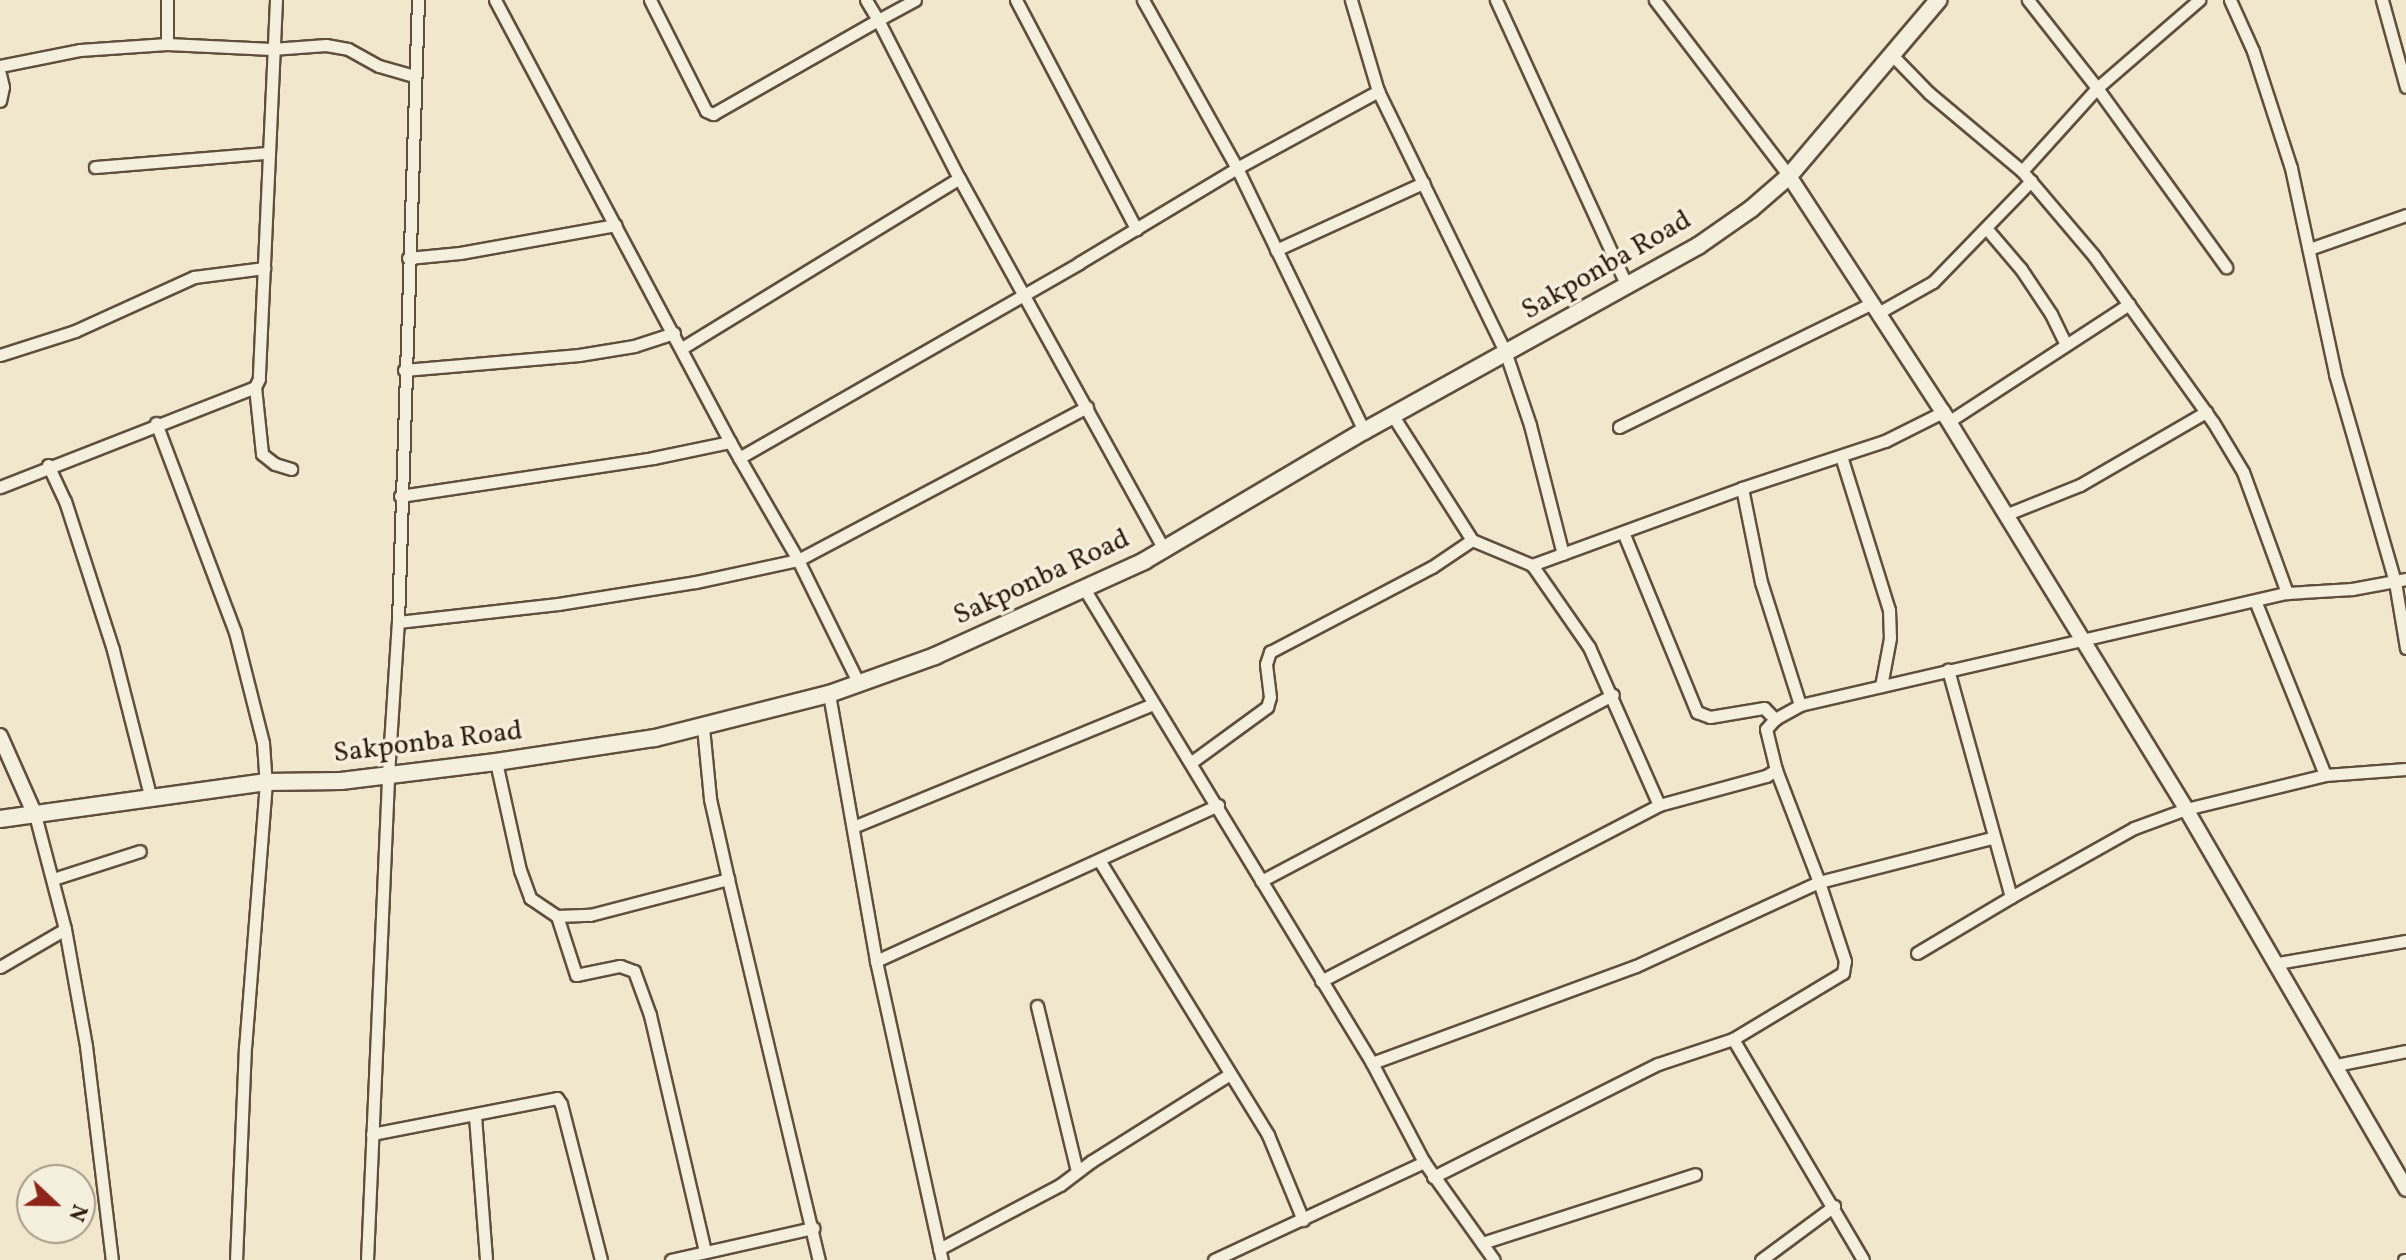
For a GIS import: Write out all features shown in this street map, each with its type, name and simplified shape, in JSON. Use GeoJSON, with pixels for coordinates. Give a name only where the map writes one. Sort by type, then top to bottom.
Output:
{"type":"FeatureCollection","features":[{"type":"Feature","properties":{"kind":"main road","name":"Sakponba Road"},"geometry":{"type":"LineString","coordinates":[[0,819],[266,782],[341,781],[496,762],[703,727],[859,684],[1085,590],[1164,550],[1364,431],[1698,246],[1751,209],[1789,176],[1938,0]]}},
{"type":"Feature","properties":{"kind":"street"},"geometry":{"type":"LineString","coordinates":[[167,0],[167,44]]}},
{"type":"Feature","properties":{"kind":"street"},"geometry":{"type":"LineString","coordinates":[[276,0],[259,379],[255,387],[262,454],[275,464],[291,469]]}},
{"type":"Feature","properties":{"kind":"street"},"geometry":{"type":"LineString","coordinates":[[367,1260],[388,775],[398,622],[413,76],[418,0]]}},
{"type":"Feature","properties":{"kind":"street"},"geometry":{"type":"LineString","coordinates":[[495,0],[730,442],[798,560],[859,684]]}},
{"type":"Feature","properties":{"kind":"street"},"geometry":{"type":"LineString","coordinates":[[650,0],[706,111],[713,114],[915,0]]}},
{"type":"Feature","properties":{"kind":"street"},"geometry":{"type":"LineString","coordinates":[[866,0],[959,178],[1164,550]]}},
{"type":"Feature","properties":{"kind":"street"},"geometry":{"type":"LineString","coordinates":[[1016,0],[1136,229]]}},
{"type":"Feature","properties":{"kind":"street"},"geometry":{"type":"LineString","coordinates":[[1143,0],[1237,168],[1364,431]]}},
{"type":"Feature","properties":{"kind":"street"},"geometry":{"type":"LineString","coordinates":[[1351,0],[1378,91],[1506,354],[1530,425],[1563,554]]}},
{"type":"Feature","properties":{"kind":"street"},"geometry":{"type":"LineString","coordinates":[[1496,0],[1627,286]]}},
{"type":"Feature","properties":{"kind":"street"},"geometry":{"type":"LineString","coordinates":[[1655,0],[1789,176],[1945,417],[2278,963],[2406,1189]]}},
{"type":"Feature","properties":{"kind":"street"},"geometry":{"type":"LineString","coordinates":[[2028,0],[2097,88],[2226,267]]}},
{"type":"Feature","properties":{"kind":"street"},"geometry":{"type":"LineString","coordinates":[[2022,171],[2097,88],[2199,0]]}},
{"type":"Feature","properties":{"kind":"street"},"geometry":{"type":"LineString","coordinates":[[2230,0],[2253,51],[2291,168],[2335,374],[2401,581],[2406,648]]}},
{"type":"Feature","properties":{"kind":"street"},"geometry":{"type":"LineString","coordinates":[[2382,0],[2406,87]]}},
{"type":"Feature","properties":{"kind":"street"},"geometry":{"type":"LineString","coordinates":[[0,66],[80,50],[167,44],[272,49],[326,45],[348,49],[379,66],[413,76]]}},
{"type":"Feature","properties":{"kind":"street"},"geometry":{"type":"LineString","coordinates":[[1893,56],[1929,93],[2022,171],[2094,256],[2206,412],[2243,472],[2287,593]]}},
{"type":"Feature","properties":{"kind":"street"},"geometry":{"type":"LineString","coordinates":[[0,74],[3,87],[0,101]]}},
{"type":"Feature","properties":{"kind":"street"},"geometry":{"type":"LineString","coordinates":[[739,458],[1237,168],[1378,91]]}},
{"type":"Feature","properties":{"kind":"street"},"geometry":{"type":"LineString","coordinates":[[95,167],[267,153]]}},
{"type":"Feature","properties":{"kind":"street"},"geometry":{"type":"LineString","coordinates":[[682,348],[959,178]]}},
{"type":"Feature","properties":{"kind":"street"},"geometry":{"type":"LineString","coordinates":[[1619,427],[1933,282],[2031,181]]}},
{"type":"Feature","properties":{"kind":"street"},"geometry":{"type":"LineString","coordinates":[[1276,250],[1423,183]]}},
{"type":"Feature","properties":{"kind":"street"},"geometry":{"type":"LineString","coordinates":[[2309,249],[2406,215]]}},
{"type":"Feature","properties":{"kind":"street"},"geometry":{"type":"LineString","coordinates":[[408,258],[460,253],[615,225]]}},
{"type":"Feature","properties":{"kind":"street"},"geometry":{"type":"LineString","coordinates":[[1986,228],[2021,269],[2066,345]]}},
{"type":"Feature","properties":{"kind":"street"},"geometry":{"type":"LineString","coordinates":[[0,355],[75,331],[194,277],[264,268]]}},
{"type":"Feature","properties":{"kind":"street"},"geometry":{"type":"LineString","coordinates":[[1532,565],[1945,417],[2129,304]]}},
{"type":"Feature","properties":{"kind":"street"},"geometry":{"type":"LineString","coordinates":[[404,370],[579,355],[634,346],[674,333]]}},
{"type":"Feature","properties":{"kind":"street"},"geometry":{"type":"LineString","coordinates":[[0,487],[48,465],[255,387]]}},
{"type":"Feature","properties":{"kind":"street"},"geometry":{"type":"LineString","coordinates":[[398,622],[558,604],[696,582],[798,560],[1087,407]]}},
{"type":"Feature","properties":{"kind":"street"},"geometry":{"type":"LineString","coordinates":[[2005,515],[2080,485],[2206,412]]}},
{"type":"Feature","properties":{"kind":"street"},"geometry":{"type":"LineString","coordinates":[[1393,416],[1472,540],[1532,565],[1589,647],[1613,695],[1659,805]]}},
{"type":"Feature","properties":{"kind":"street"},"geometry":{"type":"LineString","coordinates":[[156,423],[235,632],[263,743],[266,782],[245,1046],[236,1260]]}},
{"type":"Feature","properties":{"kind":"street"},"geometry":{"type":"LineString","coordinates":[[400,496],[653,458],[730,442]]}},
{"type":"Feature","properties":{"kind":"street"},"geometry":{"type":"LineString","coordinates":[[1841,456],[1889,610],[1890,638],[1881,686]]}},
{"type":"Feature","properties":{"kind":"street"},"geometry":{"type":"LineString","coordinates":[[48,465],[65,501],[113,650],[151,799]]}},
{"type":"Feature","properties":{"kind":"street"},"geometry":{"type":"LineString","coordinates":[[1742,488],[1761,582],[1800,705]]}},
{"type":"Feature","properties":{"kind":"street"},"geometry":{"type":"LineString","coordinates":[[1623,532],[1697,712],[1710,717],[1764,708],[1775,719]]}},
{"type":"Feature","properties":{"kind":"street"},"geometry":{"type":"LineString","coordinates":[[1193,761],[1267,707],[1270,697],[1266,664],[1270,652],[1432,567],[1472,540]]}},
{"type":"Feature","properties":{"kind":"street"},"geometry":{"type":"LineString","coordinates":[[1433,1177],[1658,1064],[1733,1039],[1843,973],[1845,961],[1819,882],[1776,770],[1766,729],[1775,719],[1800,705],[2256,603],[2287,593],[2352,589],[2401,581]]}},
{"type":"Feature","properties":{"kind":"street"},"geometry":{"type":"LineString","coordinates":[[1085,590],[1153,704],[1193,761],[1261,881],[1372,1063],[1433,1177],[1492,1259]]}},
{"type":"Feature","properties":{"kind":"street"},"geometry":{"type":"LineString","coordinates":[[2256,603],[2325,775]]}},
{"type":"Feature","properties":{"kind":"street"},"geometry":{"type":"LineString","coordinates":[[1948,670],[1992,838],[2011,897]]}},
{"type":"Feature","properties":{"kind":"street"},"geometry":{"type":"LineString","coordinates":[[829,694],[876,961],[940,1254],[1060,1185],[1092,1161],[1230,1074]]}},
{"type":"Feature","properties":{"kind":"street"},"geometry":{"type":"LineString","coordinates":[[1261,881],[1613,695]]}},
{"type":"Feature","properties":{"kind":"street"},"geometry":{"type":"LineString","coordinates":[[853,827],[1153,704]]}},
{"type":"Feature","properties":{"kind":"street"},"geometry":{"type":"LineString","coordinates":[[703,727],[710,799],[819,1260]]}},
{"type":"Feature","properties":{"kind":"street"},"geometry":{"type":"LineString","coordinates":[[0,736],[35,815],[65,929],[86,1046],[112,1260]]}},
{"type":"Feature","properties":{"kind":"street"},"geometry":{"type":"LineString","coordinates":[[496,762],[520,870],[530,898],[557,916],[590,915],[728,879]]}},
{"type":"Feature","properties":{"kind":"street"},"geometry":{"type":"LineString","coordinates":[[1917,953],[2134,828],[2186,809],[2325,775],[2406,769]]}},
{"type":"Feature","properties":{"kind":"street"},"geometry":{"type":"LineString","coordinates":[[1321,981],[1659,805],[1766,776],[1776,770]]}},
{"type":"Feature","properties":{"kind":"street"},"geometry":{"type":"LineString","coordinates":[[876,961],[1218,805]]}},
{"type":"Feature","properties":{"kind":"street"},"geometry":{"type":"LineString","coordinates":[[1372,1063],[1636,966],[1819,882],[1992,838]]}},
{"type":"Feature","properties":{"kind":"street"},"geometry":{"type":"LineString","coordinates":[[53,879],[140,851]]}},
{"type":"Feature","properties":{"kind":"street"},"geometry":{"type":"LineString","coordinates":[[1099,860],[1268,1135],[1303,1220]]}},
{"type":"Feature","properties":{"kind":"street"},"geometry":{"type":"LineString","coordinates":[[557,916],[576,975],[620,966],[634,971],[650,1015],[705,1252]]}},
{"type":"Feature","properties":{"kind":"street"},"geometry":{"type":"LineString","coordinates":[[0,967],[65,929]]}},
{"type":"Feature","properties":{"kind":"street"},"geometry":{"type":"LineString","coordinates":[[2278,963],[2406,941]]}},
{"type":"Feature","properties":{"kind":"street"},"geometry":{"type":"LineString","coordinates":[[1037,1006],[1077,1171]]}},
{"type":"Feature","properties":{"kind":"street"},"geometry":{"type":"LineString","coordinates":[[1733,1039],[1863,1260]]}},
{"type":"Feature","properties":{"kind":"street"},"geometry":{"type":"LineString","coordinates":[[2336,1065],[2406,1051]]}},
{"type":"Feature","properties":{"kind":"street"},"geometry":{"type":"LineString","coordinates":[[372,1134],[557,1098],[601,1260]]}},
{"type":"Feature","properties":{"kind":"street"},"geometry":{"type":"LineString","coordinates":[[475,1116],[486,1260]]}},
{"type":"Feature","properties":{"kind":"street"},"geometry":{"type":"LineString","coordinates":[[1073,1153],[1092,1161]]}},
{"type":"Feature","properties":{"kind":"street"},"geometry":{"type":"LineString","coordinates":[[1214,1260],[1424,1162]]}},
{"type":"Feature","properties":{"kind":"street"},"geometry":{"type":"LineString","coordinates":[[1482,1243],[1695,1174]]}},
{"type":"Feature","properties":{"kind":"street"},"geometry":{"type":"LineString","coordinates":[[1761,1260],[1834,1206]]}},
{"type":"Feature","properties":{"kind":"street"},"geometry":{"type":"LineString","coordinates":[[671,1260],[813,1228]]}}]}
